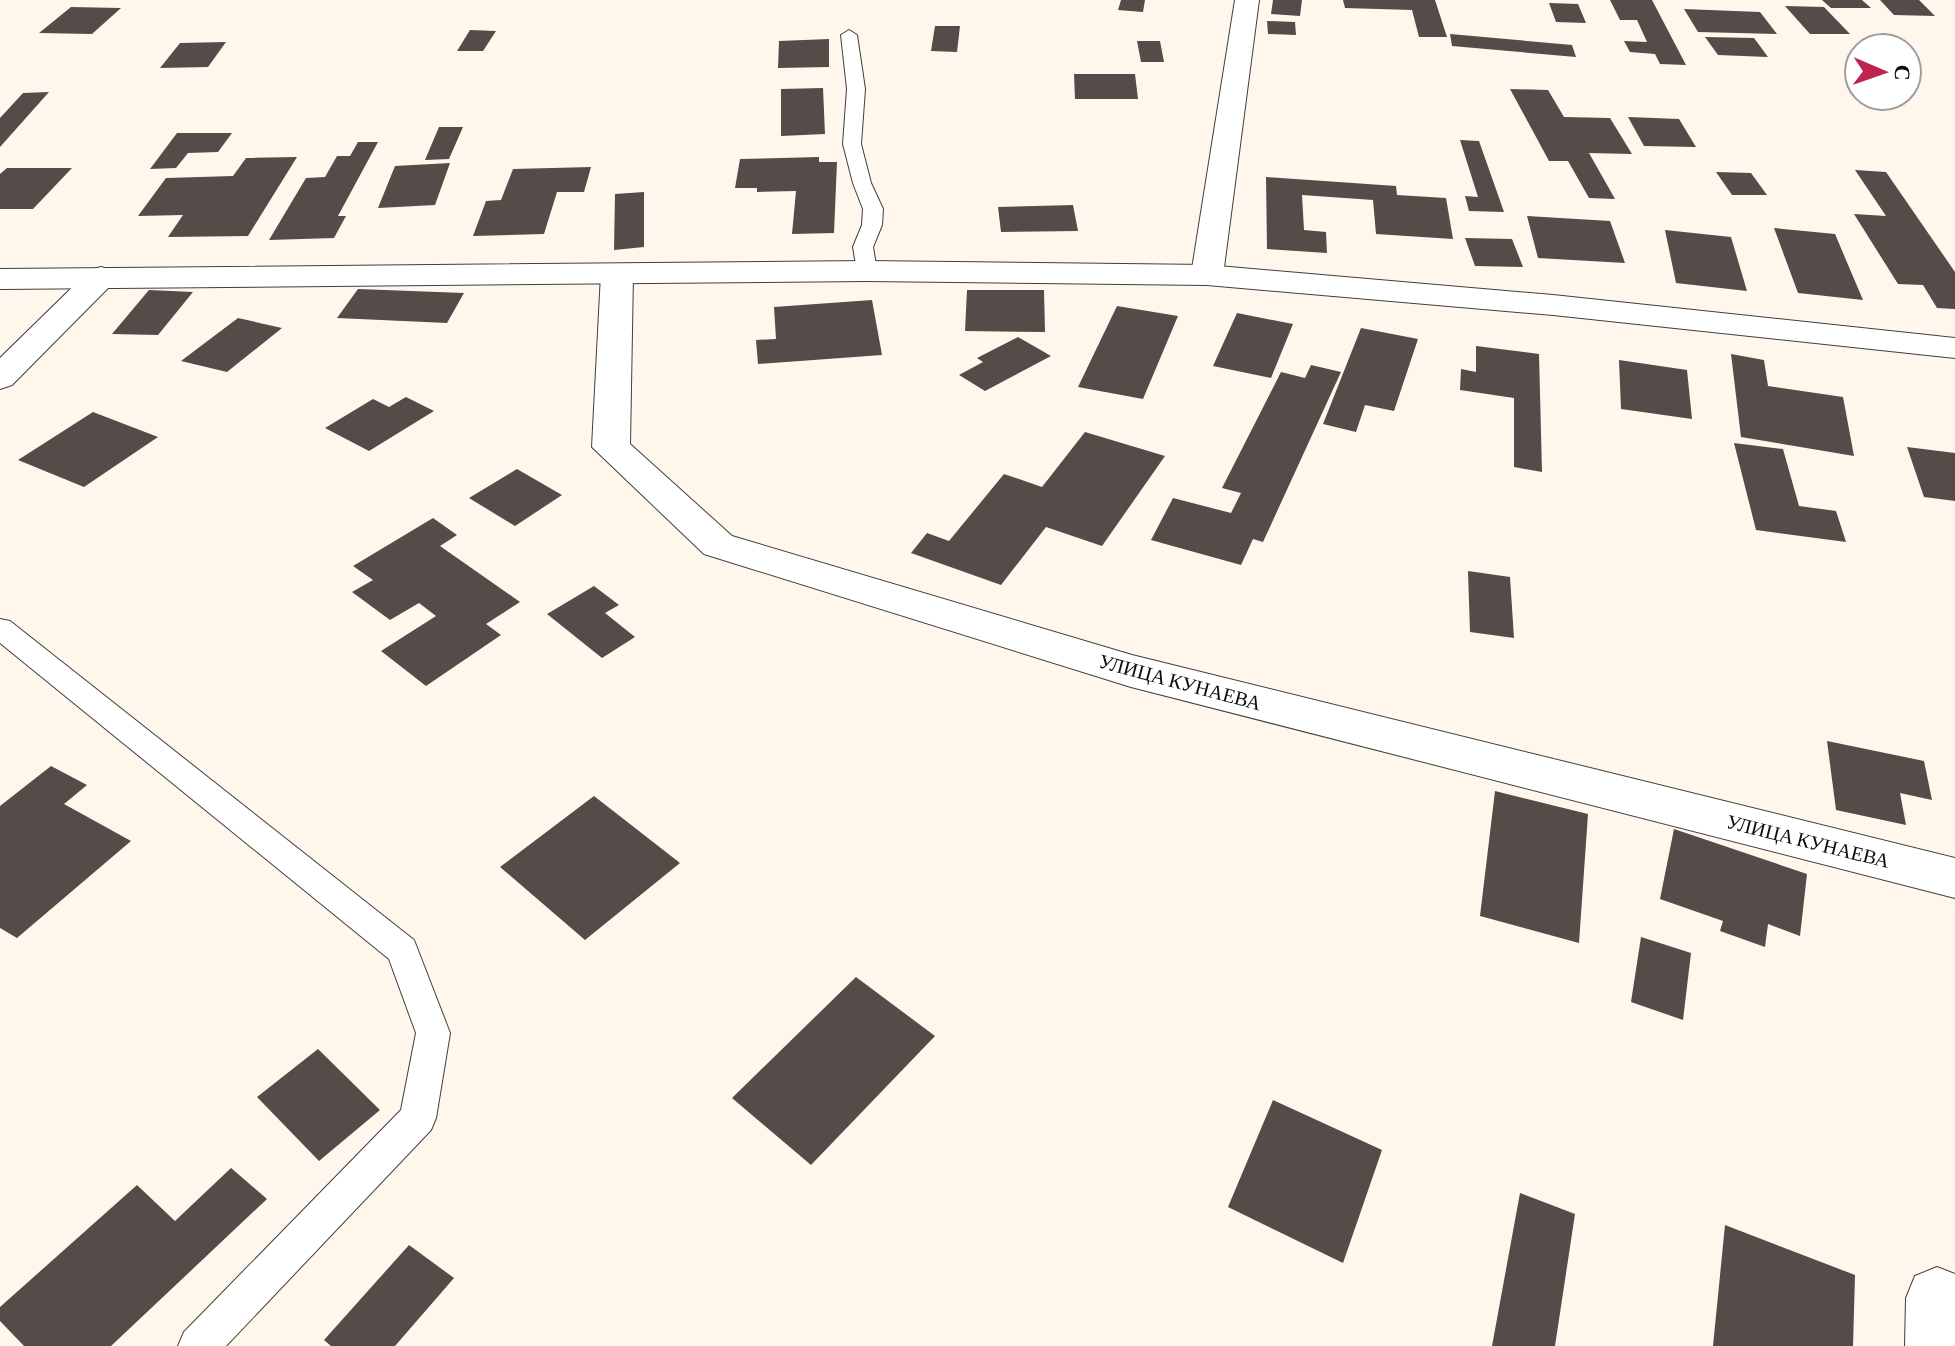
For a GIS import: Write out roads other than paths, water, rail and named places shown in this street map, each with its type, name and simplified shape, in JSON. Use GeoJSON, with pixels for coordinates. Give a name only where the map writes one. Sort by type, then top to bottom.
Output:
{"type":"FeatureCollection","features":[{"type":"Feature","properties":{"kind":"street"},"geometry":{"type":"LineString","coordinates":[[1207,275],[1247,0]]}},
{"type":"Feature","properties":{"kind":"street"},"geometry":{"type":"LineString","coordinates":[[0,279],[867,271],[1207,275],[1553,305],[1955,348]]}},
{"type":"Feature","properties":{"kind":"street","name":"УЛИЦА КУНАЕВА"},"geometry":{"type":"LineString","coordinates":[[617,274],[611,447],[718,545],[1131,671],[1955,878]]}},
{"type":"Feature","properties":{"kind":"street"},"geometry":{"type":"LineString","coordinates":[[0,378],[101,277]]}},
{"type":"Feature","properties":{"kind":"lane"},"geometry":{"type":"LineString","coordinates":[[849,35],[856,89],[852,144],[873,209],[872,225],[863,247],[867,271]]}},
{"type":"Feature","properties":{"kind":"lane"},"geometry":{"type":"LineString","coordinates":[[0,628],[402,950],[433,1033],[418,1118],[198,1346]]}}]}
